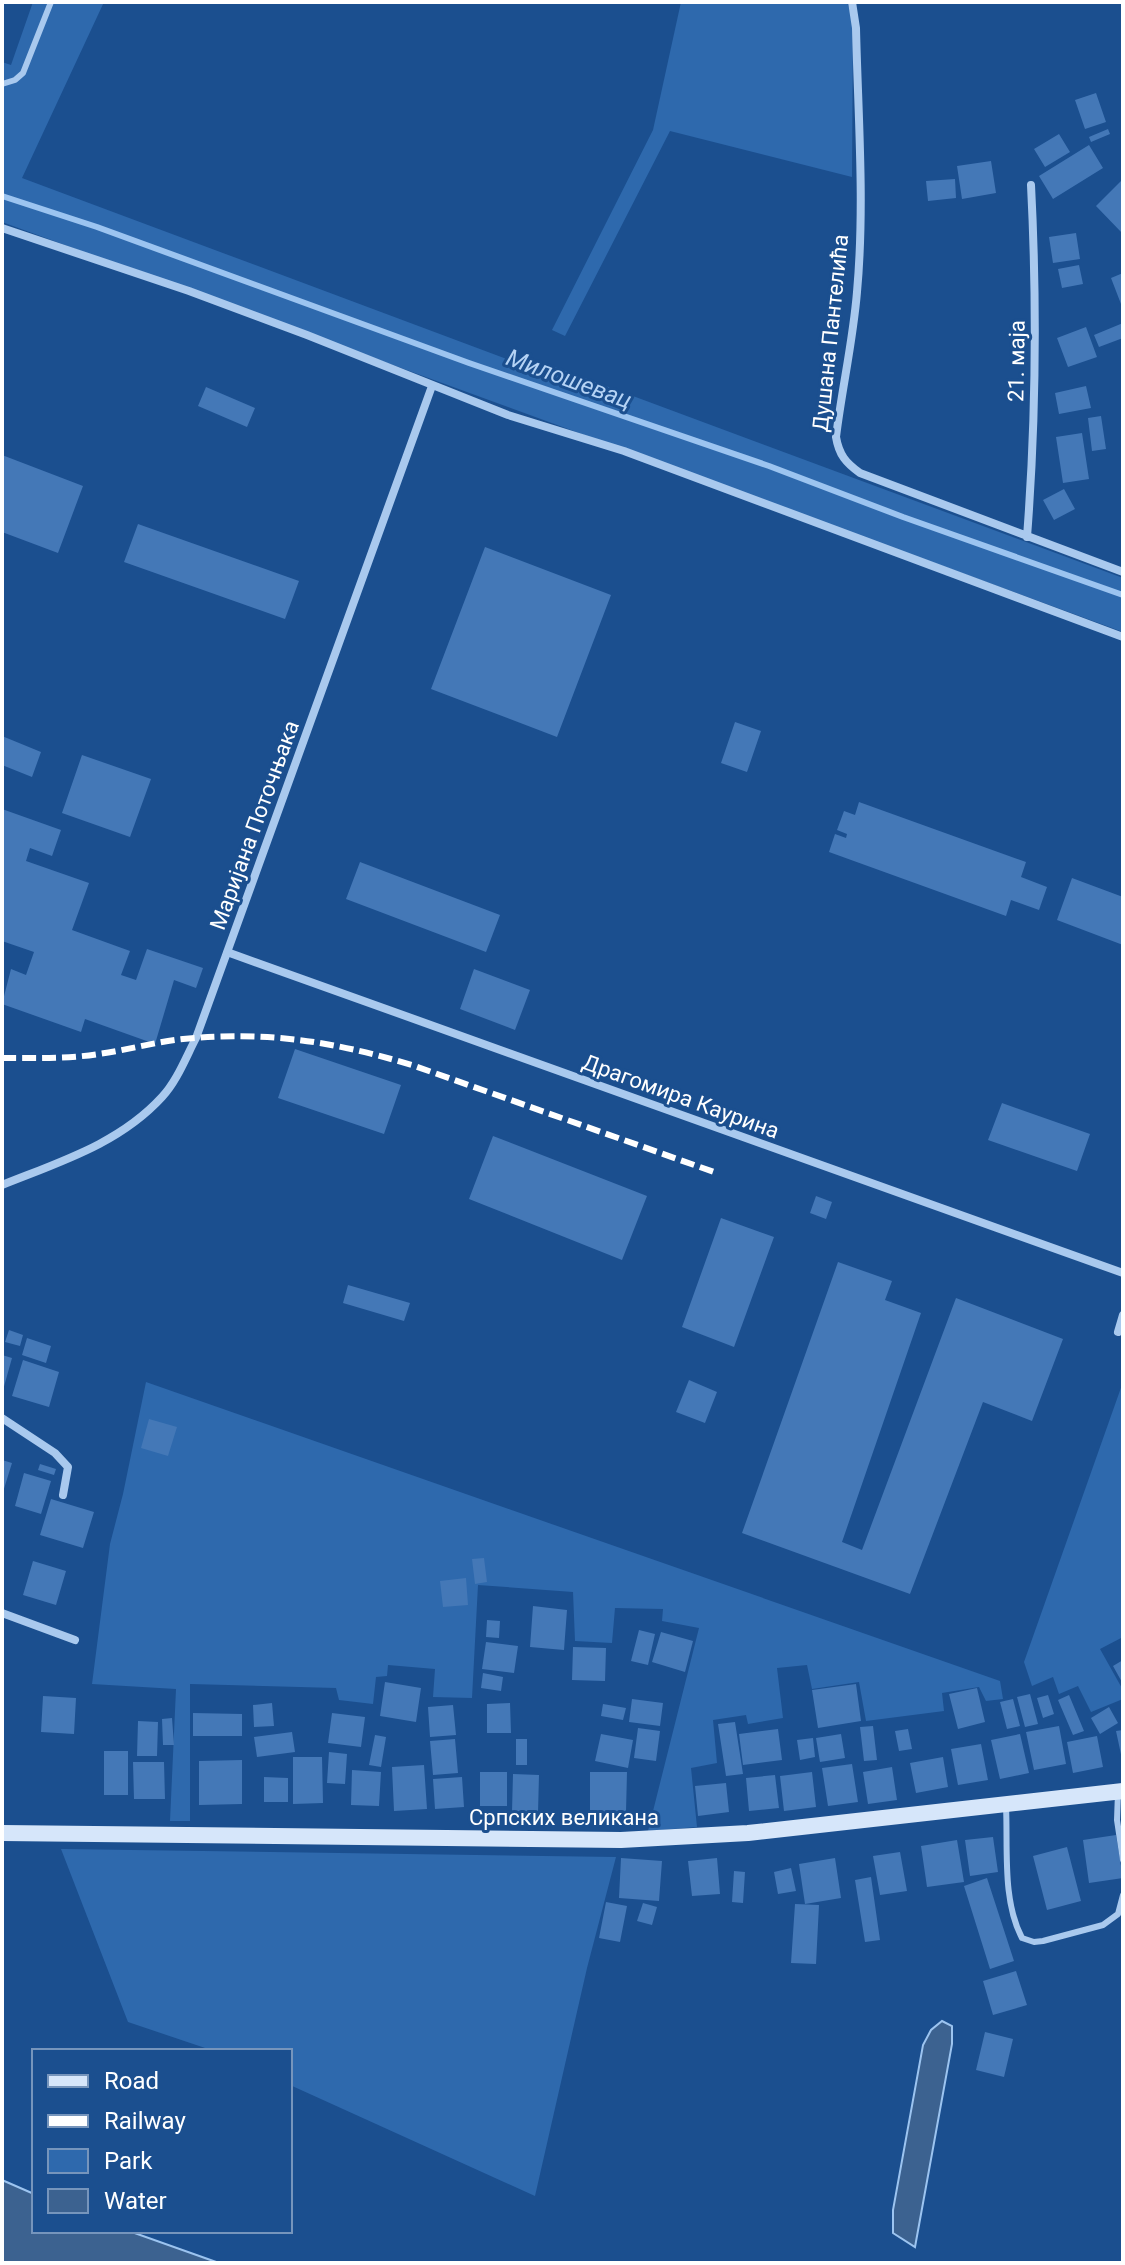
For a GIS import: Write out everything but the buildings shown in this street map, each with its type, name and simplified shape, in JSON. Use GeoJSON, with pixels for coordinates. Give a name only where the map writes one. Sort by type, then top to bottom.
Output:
{"type":"FeatureCollection","features":[{"type":"Feature","properties":{"kind":"main road","name":"Српских великана"},"geometry":{"type":"LineString","coordinates":[[2,1833],[621,1840],[748,1833],[1120,1791]]}},
{"type":"Feature","properties":{"kind":"street","name":"Душана Пантелића"},"geometry":{"type":"LineString","coordinates":[[852,2],[856,28],[860,215],[857,289],[836,437],[838,448],[845,462],[860,473],[1123,572]]}},
{"type":"Feature","properties":{"kind":"street","name":"21. маја"},"geometry":{"type":"LineString","coordinates":[[1027,537],[1035,283],[1031,185]]}},
{"type":"Feature","properties":{"kind":"street"},"geometry":{"type":"LineString","coordinates":[[2,228],[307,335],[508,415],[624,451],[1123,637]]}},
{"type":"Feature","properties":{"kind":"street","name":"Маријана Поточњака"},"geometry":{"type":"LineString","coordinates":[[2,1185],[93,1149],[137,1121],[165,1095],[196,1038],[432,386]]}},
{"type":"Feature","properties":{"kind":"street","name":"Драгомира Каурина"},"geometry":{"type":"LineString","coordinates":[[227,952],[1123,1273]]}},
{"type":"Feature","properties":{"kind":"street"},"geometry":{"type":"LineString","coordinates":[[1118,1332],[1123,1315]]}},
{"type":"Feature","properties":{"kind":"street"},"geometry":{"type":"LineString","coordinates":[[2,1418],[55,1453],[68,1467],[63,1495]]}},
{"type":"Feature","properties":{"kind":"street"},"geometry":{"type":"LineString","coordinates":[[2,1613],[75,1640]]}},
{"type":"Feature","properties":{"kind":"lane"},"geometry":{"type":"LineString","coordinates":[[2,84],[15,80],[23,73],[51,2]]}},
{"type":"Feature","properties":{"kind":"lane"},"geometry":{"type":"LineString","coordinates":[[1120,1791],[1117,1820],[1123,1860]]}},
{"type":"Feature","properties":{"kind":"lane"},"geometry":{"type":"LineString","coordinates":[[1006,1804],[1008,1880],[1015,1925],[1022,1938],[1043,1941],[1103,1925],[1118,1914],[1123,1895]]}},
{"type":"Feature","properties":{"kind":"green space"},"geometry":{"type":"Polygon","coordinates":[[[33,2],[104,2],[22,178],[539,371],[555,367],[1123,578],[1123,632],[2,222],[2,62],[11,65],[33,2]]]}},
{"type":"Feature","properties":{"kind":"green space"},"geometry":{"type":"Polygon","coordinates":[[[681,2],[847,2],[853,21],[852,177],[670,131],[565,336],[552,330],[653,130],[681,2]]]}},
{"type":"Feature","properties":{"kind":"green space"},"geometry":{"type":"Polygon","coordinates":[[[146,1382],[1000,1681],[1003,1699],[986,1701],[979,1687],[942,1693],[944,1711],[866,1721],[859,1682],[812,1689],[807,1665],[777,1668],[783,1718],[748,1724],[746,1715],[713,1720],[717,1763],[691,1768],[697,1827],[648,1831],[699,1628],[662,1621],[663,1609],[615,1608],[612,1643],[575,1641],[573,1592],[478,1585],[472,1698],[433,1697],[435,1669],[388,1665],[387,1676],[376,1677],[373,1704],[339,1700],[336,1688],[190,1684],[190,1821],[170,1821],[176,1689],[92,1684],[110,1544],[146,1382]]]}},
{"type":"Feature","properties":{"kind":"green space"},"geometry":{"type":"Polygon","coordinates":[[[1123,1382],[1123,1637],[1100,1649],[1123,1690],[1123,1699],[1091,1712],[1078,1686],[1059,1694],[1053,1677],[1032,1686],[1024,1662],[1123,1382]]]}},
{"type":"Feature","properties":{"kind":"green space"},"geometry":{"type":"Polygon","coordinates":[[[61,1849],[616,1857],[587,1968],[535,2196],[292,2086],[292,2049],[208,2049],[128,2022],[61,1849]]]}},
{"type":"Feature","properties":{"kind":"water"},"geometry":{"type":"Polygon","coordinates":[[[942,2021],[952,2026],[952,2044],[915,2247],[893,2233],[893,2210],[923,2045],[931,2030],[942,2021]]]}},
{"type":"Feature","properties":{"kind":"water"},"geometry":{"type":"Polygon","coordinates":[[[2,2180],[32,2193],[32,2233],[135,2233],[219,2263],[2,2263],[2,2180]]]}},
{"type":"Feature","properties":{"kind":"waterway","name":"Милошевац"},"geometry":{"type":"LineString","coordinates":[[2,196],[97,227],[469,363],[769,466],[1123,595]]}},
{"type":"Feature","properties":{"kind":"railway"},"geometry":{"type":"LineString","coordinates":[[2,1058],[87,1056],[172,1040],[214,1037],[271,1037],[326,1044],[412,1065],[714,1172]]}}]}
